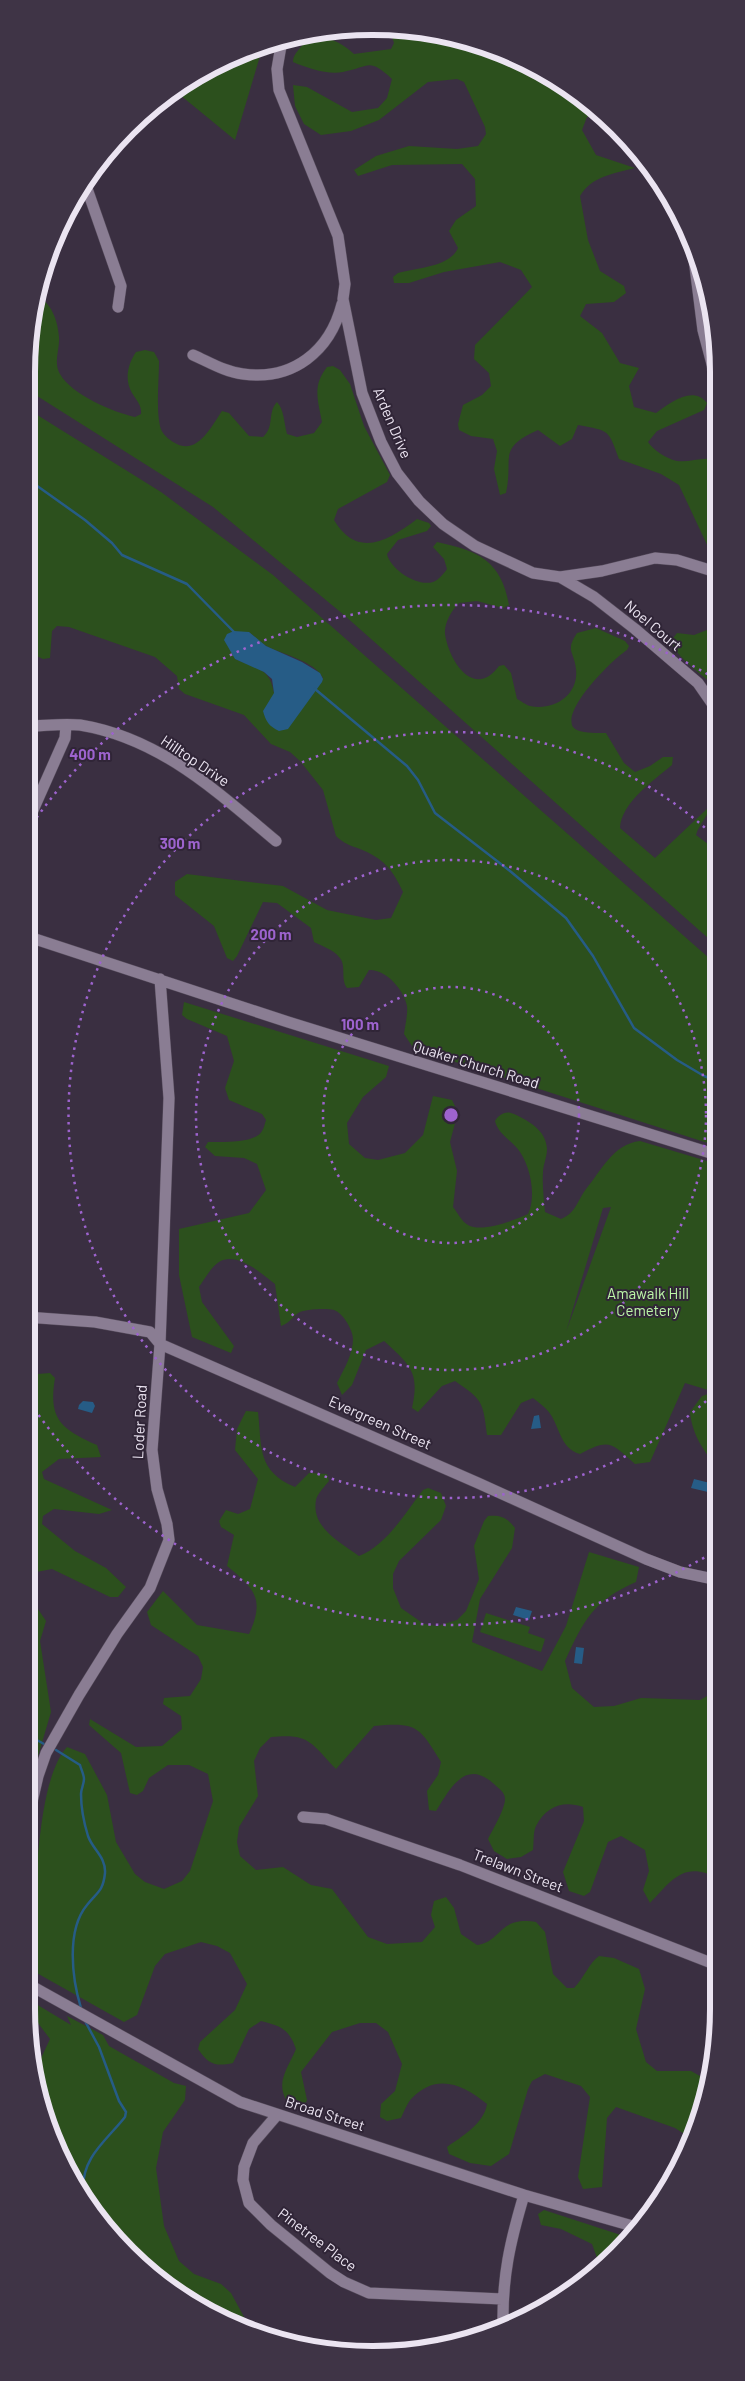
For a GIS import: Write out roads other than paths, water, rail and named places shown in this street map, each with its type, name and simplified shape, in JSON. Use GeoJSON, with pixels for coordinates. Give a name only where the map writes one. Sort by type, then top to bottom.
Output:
{"type":"FeatureCollection","features":[{"type":"Feature","properties":{"kind":"street","name":"Arden Drive"},"geometry":{"type":"LineString","coordinates":[[281,48],[277,68],[279,90],[338,236],[345,284],[343,299],[362,393],[381,442],[397,473],[419,501],[443,524],[475,546],[533,573],[560,577],[602,571],[655,558],[677,560],[710,570]]}},
{"type":"Feature","properties":{"kind":"street"},"geometry":{"type":"LineString","coordinates":[[88,191],[121,286],[118,307]]}},
{"type":"Feature","properties":{"kind":"street"},"geometry":{"type":"LineString","coordinates":[[697,283],[709,351]]}},
{"type":"Feature","properties":{"kind":"street"},"geometry":{"type":"LineString","coordinates":[[193,355],[221,368],[243,374],[272,374],[296,368],[327,340],[335,326],[343,299]]}},
{"type":"Feature","properties":{"kind":"street","name":"Noel Court"},"geometry":{"type":"LineString","coordinates":[[560,577],[594,597],[634,629],[698,683],[710,700]]}},
{"type":"Feature","properties":{"kind":"street"},"geometry":{"type":"LineString","coordinates":[[35,806],[65,738],[66,725]]}},
{"type":"Feature","properties":{"kind":"street","name":"Hilltop Drive"},"geometry":{"type":"LineString","coordinates":[[35,726],[78,725],[112,732],[166,755],[201,779],[276,841]]}},
{"type":"Feature","properties":{"kind":"street","name":"Quaker Church Road"},"geometry":{"type":"LineString","coordinates":[[35,939],[297,1025],[710,1153]]}},
{"type":"Feature","properties":{"kind":"street","name":"Loder Road"},"geometry":{"type":"LineString","coordinates":[[35,1789],[46,1753],[104,1653],[150,1588],[169,1540],[167,1524],[157,1489],[152,1456],[160,1344],[169,1098],[160,979]]}},
{"type":"Feature","properties":{"kind":"street","name":"Evergreen Street"},"geometry":{"type":"LineString","coordinates":[[35,1317],[95,1322],[150,1332],[160,1344],[470,1479],[646,1559],[680,1572],[710,1578]]}},
{"type":"Feature","properties":{"kind":"street","name":"Trelawn Street"},"geometry":{"type":"LineString","coordinates":[[303,1817],[326,1819],[451,1862],[710,1963]]}},
{"type":"Feature","properties":{"kind":"street","name":"Broad Street"},"geometry":{"type":"LineString","coordinates":[[35,1988],[222,2094],[277,2115],[524,2195],[631,2225]]}},
{"type":"Feature","properties":{"kind":"street","name":"Pinetree Place"},"geometry":{"type":"LineString","coordinates":[[277,2115],[253,2144],[244,2167],[243,2180],[249,2203],[271,2225],[330,2273],[344,2282],[370,2293],[502,2299]]}},
{"type":"Feature","properties":{"kind":"street"},"geometry":{"type":"LineString","coordinates":[[503,2320],[502,2299],[510,2241],[524,2195]]}},
{"type":"Feature","properties":{"kind":"water"},"geometry":{"type":"Polygon","coordinates":[[[234,631],[249,632],[266,646],[302,662],[320,673],[323,679],[322,682],[288,729],[279,731],[267,721],[263,711],[274,693],[272,679],[264,672],[235,659],[224,640],[227,634],[234,631]]]}},
{"type":"Feature","properties":{"kind":"water"},"geometry":{"type":"Polygon","coordinates":[[[83,1401],[93,1402],[95,1406],[92,1413],[78,1409],[83,1401]]]}},
{"type":"Feature","properties":{"kind":"water"},"geometry":{"type":"Polygon","coordinates":[[[539,1415],[541,1428],[531,1429],[534,1416],[539,1415]]]}},
{"type":"Feature","properties":{"kind":"water"},"geometry":{"type":"Polygon","coordinates":[[[694,1479],[710,1483],[708,1492],[691,1488],[694,1479]]]}},
{"type":"Feature","properties":{"kind":"water"},"geometry":{"type":"Polygon","coordinates":[[[516,1607],[532,1611],[529,1620],[513,1615],[516,1607]]]}},
{"type":"Feature","properties":{"kind":"water"},"geometry":{"type":"Polygon","coordinates":[[[576,1647],[584,1648],[582,1664],[574,1663],[576,1647]]]}},
{"type":"Feature","properties":{"kind":"waterway"},"geometry":{"type":"LineString","coordinates":[[35,484],[85,520],[112,543],[122,555],[187,584],[235,633]]}},
{"type":"Feature","properties":{"kind":"waterway"},"geometry":{"type":"LineString","coordinates":[[315,689],[407,766],[418,780],[435,813],[510,871],[566,918],[593,956],[634,1028],[677,1060],[710,1078]]}},
{"type":"Feature","properties":{"kind":"waterway"},"geometry":{"type":"LineString","coordinates":[[35,1739],[44,1744]]}},
{"type":"Feature","properties":{"kind":"waterway"},"geometry":{"type":"LineString","coordinates":[[56,1750],[80,1765],[84,1777],[81,1799],[85,1826],[90,1841],[105,1867],[103,1884],[80,1915],[76,1928],[73,1969],[81,2008]]}},
{"type":"Feature","properties":{"kind":"waterway"},"geometry":{"type":"LineString","coordinates":[[84,2183],[86,2168],[96,2150],[125,2117],[126,2112],[119,2101],[99,2047],[85,2021]]}},
{"type":"Feature","properties":{"kind":"park label","name":"Amawalk Hill Cemetery"},"geometry":{"type":"Point","coordinates":[648,1302]}}]}
